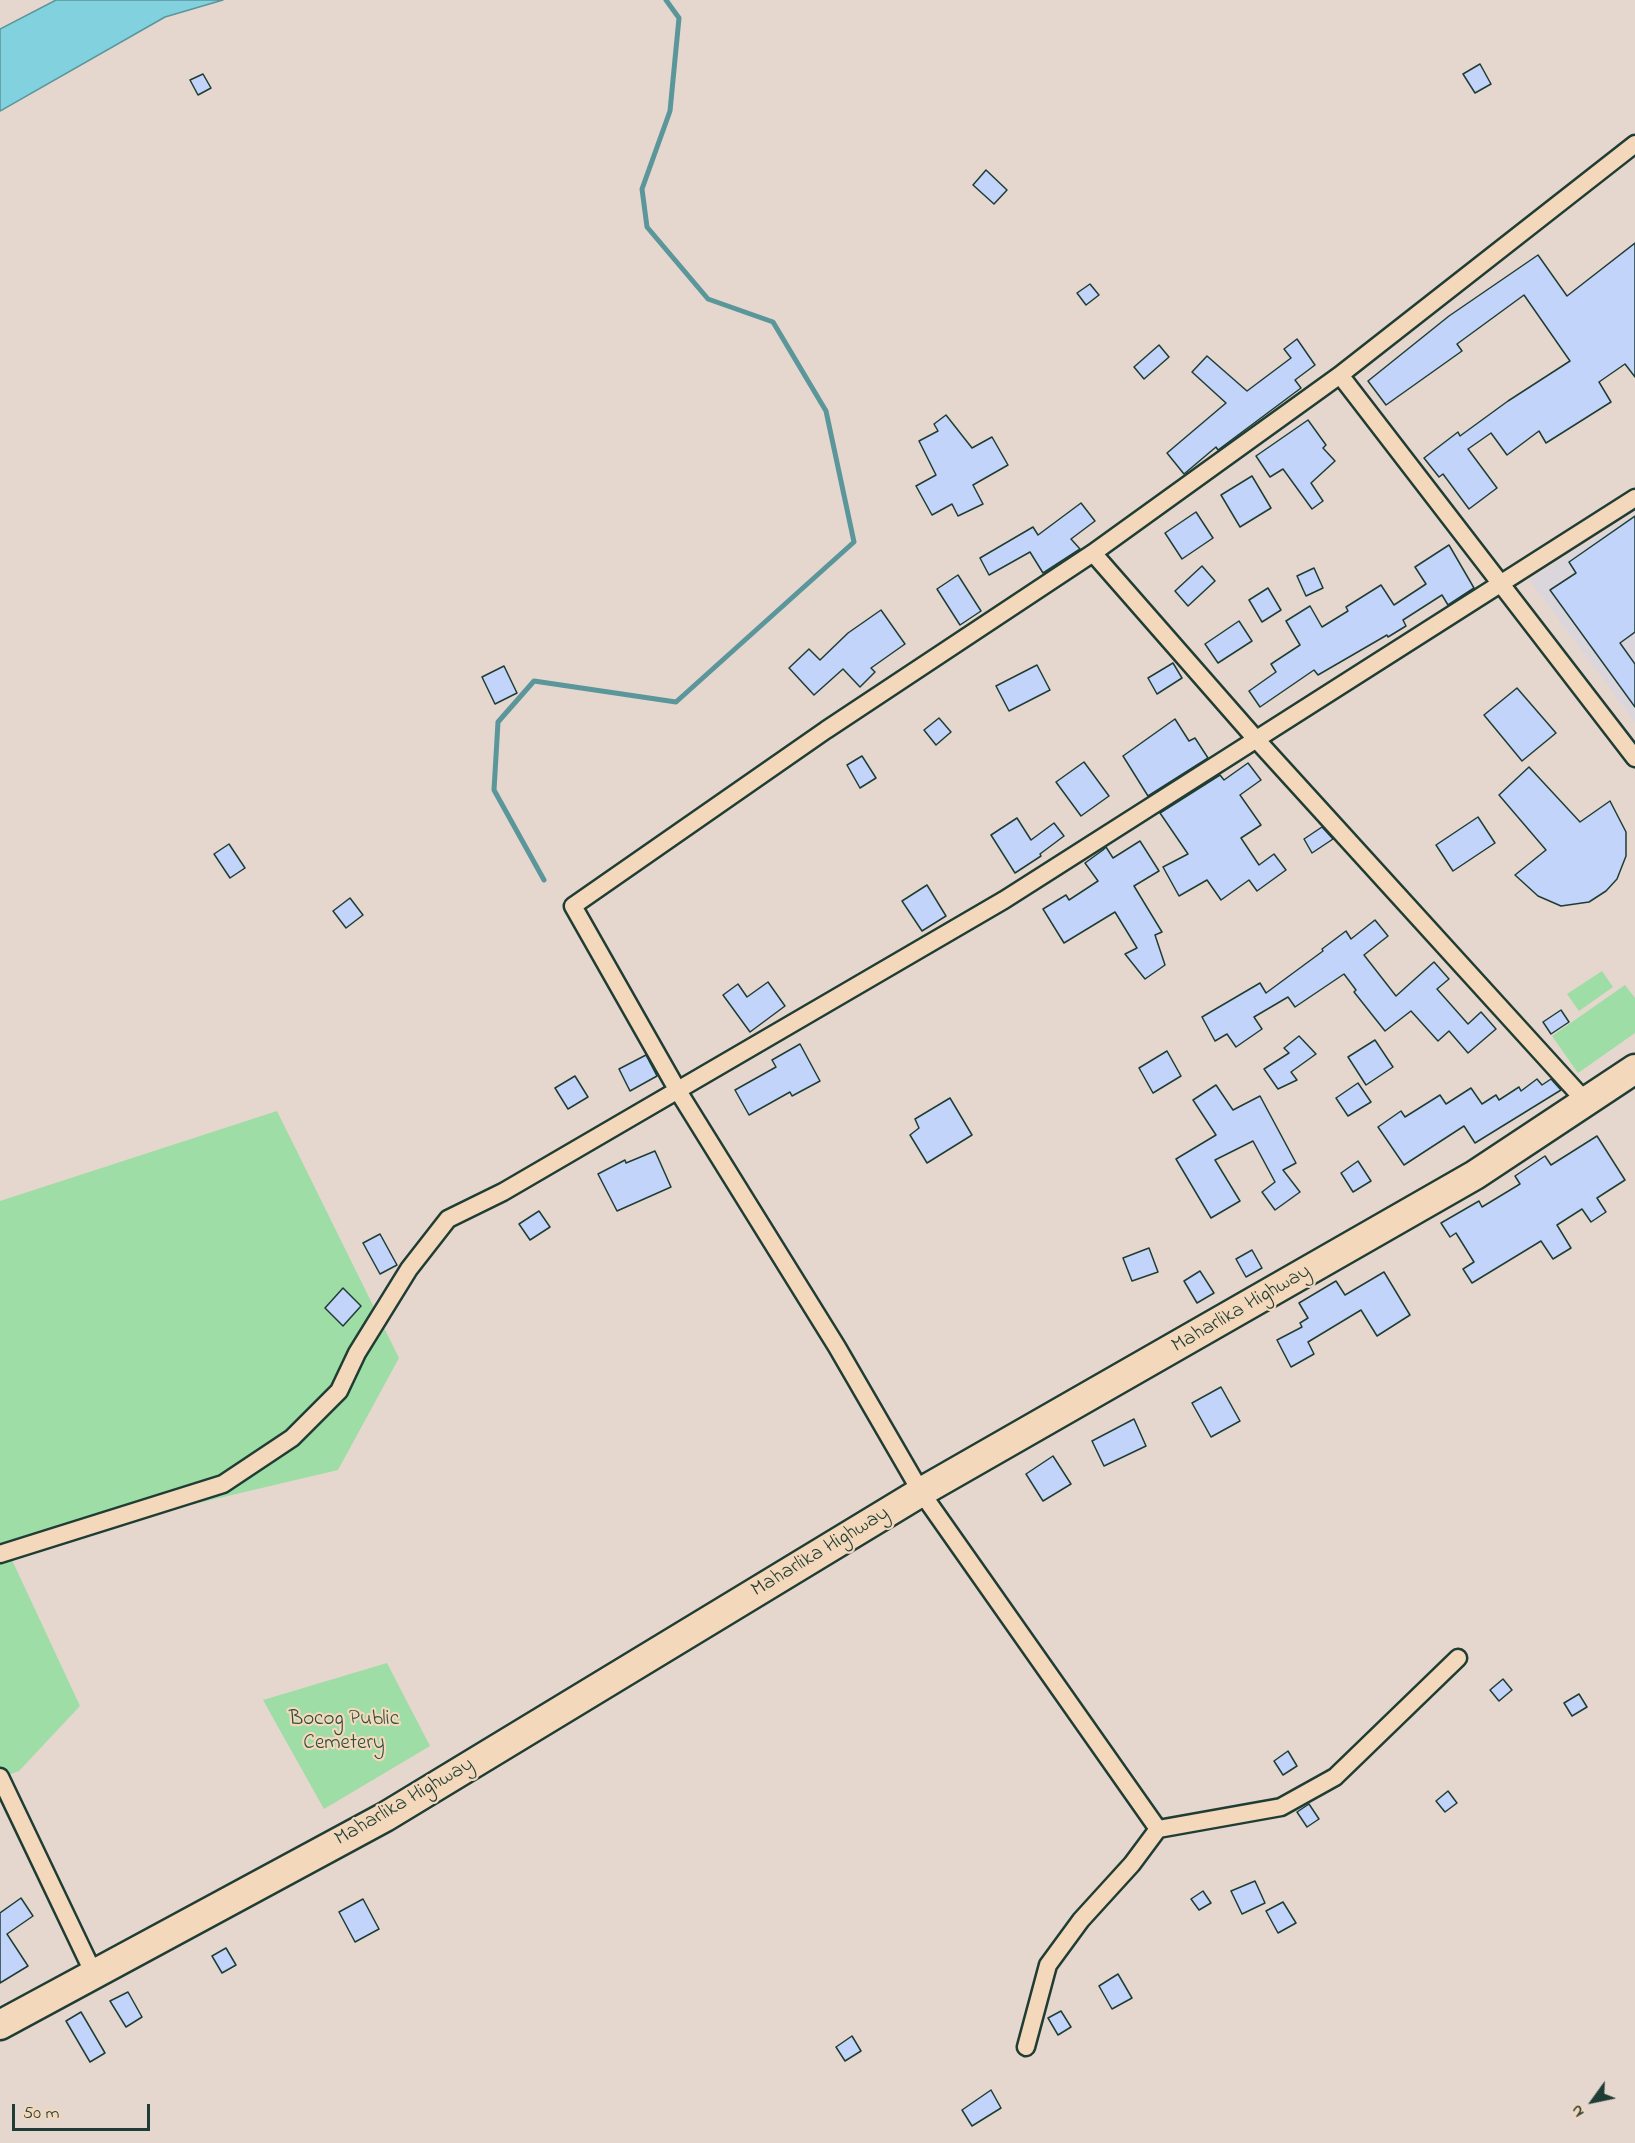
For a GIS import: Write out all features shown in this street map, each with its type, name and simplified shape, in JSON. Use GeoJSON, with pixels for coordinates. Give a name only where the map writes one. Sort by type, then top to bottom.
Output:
{"type":"FeatureCollection","features":[{"type":"Feature","properties":{"kind":"highway","name":"Maharlika Highway"},"geometry":{"type":"LineString","coordinates":[[0,2025],[386,1817],[921,1492],[1475,1176],[1635,1069]]}},
{"type":"Feature","properties":{"kind":"street"},"geometry":{"type":"LineString","coordinates":[[1158,1830],[921,1492],[837,1347],[678,1091],[573,906],[826,730],[1093,553],[1340,375],[1635,144]]}},
{"type":"Feature","properties":{"kind":"street"},"geometry":{"type":"LineString","coordinates":[[1340,375],[1635,758]]}},
{"type":"Feature","properties":{"kind":"street"},"geometry":{"type":"LineString","coordinates":[[0,1554],[223,1484],[292,1438],[339,1391],[357,1353],[409,1269],[448,1219],[503,1192],[1004,900],[1635,498]]}},
{"type":"Feature","properties":{"kind":"street"},"geometry":{"type":"LineString","coordinates":[[1093,553],[1255,738],[1587,1103]]}},
{"type":"Feature","properties":{"kind":"street"},"geometry":{"type":"LineString","coordinates":[[1026,2047],[1048,1965],[1081,1920],[1132,1864],[1158,1830],[1281,1807],[1335,1777],[1458,1658]]}},
{"type":"Feature","properties":{"kind":"street"},"geometry":{"type":"LineString","coordinates":[[0,1777],[94,1974]]}},
{"type":"Feature","properties":{"kind":"shaded area"},"geometry":{"type":"Polygon","coordinates":[[[1635,514],[1635,722],[1529,579],[1635,514]]]}},
{"type":"Feature","properties":{"kind":"green space"},"geometry":{"type":"Polygon","coordinates":[[[1602,971],[1613,987],[1579,1011],[1567,994],[1602,971]]]}},
{"type":"Feature","properties":{"kind":"green space"},"geometry":{"type":"Polygon","coordinates":[[[1625,985],[1635,998],[1635,1033],[1578,1073],[1552,1036],[1625,985]]]}},
{"type":"Feature","properties":{"kind":"green space"},"geometry":{"type":"Polygon","coordinates":[[[277,1111],[399,1358],[338,1470],[143,1516],[12,1560],[80,1706],[19,1771],[0,1778],[0,1201],[277,1111]]]}},
{"type":"Feature","properties":{"kind":"green space","name":"Bocog Public Cemetery"},"geometry":{"type":"Polygon","coordinates":[[[387,1663],[430,1746],[324,1809],[263,1700],[387,1663]]]}},
{"type":"Feature","properties":{"kind":"water"},"geometry":{"type":"Polygon","coordinates":[[[56,0],[223,0],[165,17],[0,111],[0,29],[56,0]]]}},
{"type":"Feature","properties":{"kind":"building"},"geometry":{"type":"Polygon","coordinates":[[[1480,64],[1491,84],[1475,93],[1463,74],[1480,64]]]}},
{"type":"Feature","properties":{"kind":"building"},"geometry":{"type":"Polygon","coordinates":[[[203,74],[211,88],[198,95],[190,80],[203,74]]]}},
{"type":"Feature","properties":{"kind":"building"},"geometry":{"type":"Polygon","coordinates":[[[986,170],[1007,190],[994,204],[973,185],[986,170]]]}},
{"type":"Feature","properties":{"kind":"building"},"geometry":{"type":"Polygon","coordinates":[[[1635,243],[1635,377],[1625,364],[1599,382],[1611,402],[1546,443],[1539,431],[1507,455],[1491,433],[1468,449],[1497,488],[1469,509],[1443,474],[1439,477],[1424,458],[1458,432],[1460,436],[1508,401],[1570,361],[1524,295],[1457,344],[1462,351],[1386,405],[1368,381],[1449,316],[1538,255],[1567,296],[1635,243]]]}},
{"type":"Feature","properties":{"kind":"building"},"geometry":{"type":"Polygon","coordinates":[[[1090,284],[1099,295],[1086,305],[1077,293],[1090,284]]]}},
{"type":"Feature","properties":{"kind":"building"},"geometry":{"type":"Polygon","coordinates":[[[1297,339],[1315,365],[1295,380],[1301,388],[1218,450],[1216,447],[1184,474],[1167,453],[1226,403],[1192,372],[1207,356],[1247,391],[1291,358],[1284,349],[1297,339]]]}},
{"type":"Feature","properties":{"kind":"building"},"geometry":{"type":"Polygon","coordinates":[[[1159,345],[1169,357],[1144,379],[1134,367],[1159,345]]]}},
{"type":"Feature","properties":{"kind":"building"},"geometry":{"type":"Polygon","coordinates":[[[946,415],[972,448],[992,437],[1008,465],[973,485],[983,504],[958,516],[952,504],[932,515],[916,486],[936,475],[919,441],[938,431],[934,424],[946,415]]]}},
{"type":"Feature","properties":{"kind":"building"},"geometry":{"type":"Polygon","coordinates":[[[1308,420],[1326,445],[1323,448],[1335,461],[1311,483],[1323,501],[1312,509],[1283,469],[1270,477],[1256,456],[1308,420]]]}},
{"type":"Feature","properties":{"kind":"building"},"geometry":{"type":"Polygon","coordinates":[[[1252,476],[1271,508],[1240,527],[1221,495],[1252,476]]]}},
{"type":"Feature","properties":{"kind":"building"},"geometry":{"type":"Polygon","coordinates":[[[1081,503],[1095,521],[1071,539],[1080,549],[1043,573],[1030,552],[989,575],[980,558],[1033,527],[1038,535],[1081,503]]]}},
{"type":"Feature","properties":{"kind":"building"},"geometry":{"type":"Polygon","coordinates":[[[1196,512],[1213,538],[1182,559],[1165,533],[1196,512]]]}},
{"type":"Feature","properties":{"kind":"building"},"geometry":{"type":"Polygon","coordinates":[[[1635,516],[1635,632],[1620,643],[1635,664],[1635,707],[1550,590],[1576,573],[1569,562],[1635,516]]]}},
{"type":"Feature","properties":{"kind":"building"},"geometry":{"type":"Polygon","coordinates":[[[1449,545],[1474,588],[1448,605],[1442,595],[1403,620],[1406,626],[1318,675],[1314,670],[1260,707],[1249,691],[1276,672],[1271,664],[1300,645],[1286,621],[1310,606],[1322,627],[1348,611],[1346,607],[1381,585],[1394,605],[1426,584],[1415,567],[1449,545]]]}},
{"type":"Feature","properties":{"kind":"building"},"geometry":{"type":"Polygon","coordinates":[[[1202,566],[1215,581],[1188,606],[1175,591],[1202,566]]]}},
{"type":"Feature","properties":{"kind":"building"},"geometry":{"type":"Polygon","coordinates":[[[1314,568],[1323,588],[1306,596],[1297,576],[1314,568]]]}},
{"type":"Feature","properties":{"kind":"building"},"geometry":{"type":"Polygon","coordinates":[[[958,575],[981,611],[960,625],[937,589],[958,575]]]}},
{"type":"Feature","properties":{"kind":"building"},"geometry":{"type":"Polygon","coordinates":[[[1268,588],[1281,610],[1262,622],[1249,600],[1268,588]]]}},
{"type":"Feature","properties":{"kind":"building"},"geometry":{"type":"Polygon","coordinates":[[[881,610],[905,644],[871,668],[875,672],[860,687],[843,669],[814,695],[789,668],[809,649],[820,660],[848,633],[881,610]]]}},
{"type":"Feature","properties":{"kind":"building"},"geometry":{"type":"Polygon","coordinates":[[[1239,621],[1252,641],[1218,663],[1205,644],[1239,621]]]}},
{"type":"Feature","properties":{"kind":"building"},"geometry":{"type":"Polygon","coordinates":[[[1173,663],[1182,678],[1157,694],[1148,678],[1173,663]]]}},
{"type":"Feature","properties":{"kind":"building"},"geometry":{"type":"Polygon","coordinates":[[[1037,665],[1050,690],[1009,711],[996,686],[1037,665]]]}},
{"type":"Feature","properties":{"kind":"building"},"geometry":{"type":"Polygon","coordinates":[[[504,666],[517,693],[495,704],[482,677],[504,666]]]}},
{"type":"Feature","properties":{"kind":"building"},"geometry":{"type":"Polygon","coordinates":[[[1517,688],[1556,733],[1522,761],[1484,715],[1517,688]]]}},
{"type":"Feature","properties":{"kind":"building"},"geometry":{"type":"Polygon","coordinates":[[[939,718],[951,732],[936,745],[924,730],[939,718]]]}},
{"type":"Feature","properties":{"kind":"building"},"geometry":{"type":"Polygon","coordinates":[[[1175,719],[1189,741],[1195,738],[1208,758],[1148,796],[1123,756],[1175,719]]]}},
{"type":"Feature","properties":{"kind":"building"},"geometry":{"type":"Polygon","coordinates":[[[862,756],[876,778],[860,788],[847,765],[862,756]]]}},
{"type":"Feature","properties":{"kind":"building"},"geometry":{"type":"Polygon","coordinates":[[[1084,762],[1109,796],[1081,816],[1056,782],[1084,762]]]}},
{"type":"Feature","properties":{"kind":"building"},"geometry":{"type":"Polygon","coordinates":[[[1248,763],[1261,780],[1240,795],[1261,825],[1241,838],[1259,865],[1274,854],[1286,870],[1257,891],[1249,880],[1221,900],[1207,880],[1179,896],[1163,867],[1188,854],[1160,813],[1220,775],[1224,780],[1248,763]]]}},
{"type":"Feature","properties":{"kind":"building"},"geometry":{"type":"Polygon","coordinates":[[[1529,767],[1580,822],[1610,801],[1626,832],[1626,856],[1617,879],[1606,891],[1589,902],[1561,906],[1538,896],[1515,875],[1546,850],[1499,795],[1529,767]]]}},
{"type":"Feature","properties":{"kind":"building"},"geometry":{"type":"Polygon","coordinates":[[[1478,817],[1495,843],[1453,871],[1436,845],[1478,817]]]}},
{"type":"Feature","properties":{"kind":"building"},"geometry":{"type":"Polygon","coordinates":[[[1017,818],[1031,840],[1054,823],[1064,836],[1040,854],[1041,856],[1015,873],[991,835],[1017,818]]]}},
{"type":"Feature","properties":{"kind":"building"},"geometry":{"type":"Polygon","coordinates":[[[1322,827],[1333,839],[1312,853],[1304,839],[1322,827]]]}},
{"type":"Feature","properties":{"kind":"building"},"geometry":{"type":"Polygon","coordinates":[[[1140,841],[1159,871],[1134,886],[1162,932],[1155,935],[1165,965],[1145,979],[1125,954],[1137,948],[1115,912],[1064,943],[1043,909],[1066,895],[1069,900],[1098,881],[1085,863],[1106,847],[1113,858],[1140,841]]]}},
{"type":"Feature","properties":{"kind":"building"},"geometry":{"type":"Polygon","coordinates":[[[229,844],[245,868],[230,878],[214,854],[229,844]]]}},
{"type":"Feature","properties":{"kind":"building"},"geometry":{"type":"Polygon","coordinates":[[[927,885],[946,916],[922,931],[902,901],[927,885]]]}},
{"type":"Feature","properties":{"kind":"building"},"geometry":{"type":"Polygon","coordinates":[[[350,898],[363,915],[346,928],[333,911],[350,898]]]}},
{"type":"Feature","properties":{"kind":"building"},"geometry":{"type":"Polygon","coordinates":[[[1375,920],[1388,936],[1364,955],[1396,996],[1434,962],[1449,979],[1437,989],[1468,1024],[1481,1012],[1496,1029],[1468,1053],[1449,1031],[1438,1041],[1411,1011],[1385,1031],[1354,992],[1356,990],[1344,974],[1295,1007],[1288,997],[1254,1017],[1262,1029],[1236,1047],[1227,1034],[1215,1041],[1202,1017],[1260,983],[1266,993],[1346,931],[1351,939],[1375,920]]]}},
{"type":"Feature","properties":{"kind":"building"},"geometry":{"type":"Polygon","coordinates":[[[768,982],[785,1006],[750,1032],[723,995],[738,984],[747,997],[768,982]]]}},
{"type":"Feature","properties":{"kind":"building"},"geometry":{"type":"Polygon","coordinates":[[[1561,1010],[1569,1022],[1551,1034],[1543,1022],[1561,1010]]]}},
{"type":"Feature","properties":{"kind":"building"},"geometry":{"type":"Polygon","coordinates":[[[1299,1036],[1316,1054],[1291,1072],[1297,1080],[1278,1089],[1264,1069],[1289,1053],[1284,1048],[1299,1036]]]}},
{"type":"Feature","properties":{"kind":"building"},"geometry":{"type":"Polygon","coordinates":[[[1375,1040],[1393,1067],[1366,1085],[1348,1057],[1375,1040]]]}},
{"type":"Feature","properties":{"kind":"building"},"geometry":{"type":"Polygon","coordinates":[[[800,1044],[820,1081],[792,1096],[790,1092],[749,1115],[735,1090],[776,1067],[772,1060],[800,1044]]]}},
{"type":"Feature","properties":{"kind":"building"},"geometry":{"type":"Polygon","coordinates":[[[1167,1051],[1181,1076],[1153,1093],[1139,1068],[1167,1051]]]}},
{"type":"Feature","properties":{"kind":"building"},"geometry":{"type":"Polygon","coordinates":[[[646,1055],[657,1076],[630,1091],[619,1069],[646,1055]]]}},
{"type":"Feature","properties":{"kind":"building"},"geometry":{"type":"Polygon","coordinates":[[[575,1076],[588,1097],[568,1109],[555,1088],[575,1076]]]}},
{"type":"Feature","properties":{"kind":"building"},"geometry":{"type":"Polygon","coordinates":[[[1537,1079],[1542,1085],[1551,1079],[1561,1090],[1475,1143],[1464,1126],[1404,1165],[1378,1127],[1401,1111],[1405,1117],[1440,1095],[1446,1104],[1471,1088],[1482,1104],[1496,1095],[1499,1100],[1519,1087],[1521,1091],[1537,1079]]]}},
{"type":"Feature","properties":{"kind":"building"},"geometry":{"type":"Polygon","coordinates":[[[1358,1083],[1371,1102],[1348,1116],[1336,1098],[1358,1083]]]}},
{"type":"Feature","properties":{"kind":"building"},"geometry":{"type":"Polygon","coordinates":[[[1216,1085],[1233,1110],[1260,1096],[1296,1163],[1283,1170],[1300,1192],[1275,1210],[1262,1192],[1275,1182],[1253,1141],[1215,1160],[1240,1201],[1211,1218],[1176,1159],[1216,1135],[1193,1100],[1216,1085]]]}},
{"type":"Feature","properties":{"kind":"building"},"geometry":{"type":"Polygon","coordinates":[[[950,1098],[972,1135],[927,1163],[910,1135],[919,1128],[915,1119],[950,1098]]]}},
{"type":"Feature","properties":{"kind":"building"},"geometry":{"type":"Polygon","coordinates":[[[1597,1136],[1625,1180],[1597,1198],[1606,1212],[1591,1222],[1582,1209],[1557,1225],[1571,1248],[1553,1259],[1541,1241],[1472,1283],[1463,1269],[1474,1262],[1456,1233],[1450,1237],[1441,1223],[1479,1201],[1482,1207],[1520,1184],[1515,1176],[1545,1156],[1551,1165],[1597,1136]]]}},
{"type":"Feature","properties":{"kind":"building"},"geometry":{"type":"Polygon","coordinates":[[[655,1151],[671,1187],[617,1211],[598,1174],[625,1160],[626,1163],[655,1151]]]}},
{"type":"Feature","properties":{"kind":"building"},"geometry":{"type":"Polygon","coordinates":[[[1358,1161],[1371,1181],[1353,1192],[1341,1173],[1358,1161]]]}},
{"type":"Feature","properties":{"kind":"building"},"geometry":{"type":"Polygon","coordinates":[[[539,1211],[550,1227],[530,1240],[519,1224],[539,1211]]]}},
{"type":"Feature","properties":{"kind":"building"},"geometry":{"type":"Polygon","coordinates":[[[380,1234],[397,1265],[380,1274],[363,1243],[380,1234]]]}},
{"type":"Feature","properties":{"kind":"building"},"geometry":{"type":"Polygon","coordinates":[[[1149,1248],[1158,1272],[1132,1281],[1123,1258],[1149,1248]]]}},
{"type":"Feature","properties":{"kind":"building"},"geometry":{"type":"Polygon","coordinates":[[[1252,1250],[1262,1268],[1246,1277],[1236,1259],[1252,1250]]]}},
{"type":"Feature","properties":{"kind":"building"},"geometry":{"type":"Polygon","coordinates":[[[1200,1271],[1214,1293],[1197,1303],[1184,1281],[1200,1271]]]}},
{"type":"Feature","properties":{"kind":"building"},"geometry":{"type":"Polygon","coordinates":[[[1384,1272],[1410,1315],[1377,1336],[1361,1310],[1308,1342],[1314,1354],[1291,1367],[1277,1340],[1302,1327],[1300,1323],[1308,1318],[1299,1303],[1336,1281],[1345,1295],[1384,1272]]]}},
{"type":"Feature","properties":{"kind":"building"},"geometry":{"type":"Polygon","coordinates":[[[343,1288],[361,1306],[343,1326],[325,1308],[343,1288]]]}},
{"type":"Feature","properties":{"kind":"building"},"geometry":{"type":"Polygon","coordinates":[[[1221,1387],[1240,1421],[1211,1437],[1192,1403],[1221,1387]]]}},
{"type":"Feature","properties":{"kind":"building"},"geometry":{"type":"Polygon","coordinates":[[[1134,1419],[1146,1446],[1104,1466],[1092,1441],[1134,1419]]]}},
{"type":"Feature","properties":{"kind":"building"},"geometry":{"type":"Polygon","coordinates":[[[1053,1456],[1071,1484],[1043,1501],[1026,1474],[1053,1456]]]}},
{"type":"Feature","properties":{"kind":"building"},"geometry":{"type":"Polygon","coordinates":[[[1503,1679],[1512,1690],[1499,1701],[1490,1690],[1503,1679]]]}},
{"type":"Feature","properties":{"kind":"building"},"geometry":{"type":"Polygon","coordinates":[[[1579,1694],[1587,1707],[1572,1716],[1564,1703],[1579,1694]]]}},
{"type":"Feature","properties":{"kind":"building"},"geometry":{"type":"Polygon","coordinates":[[[1288,1751],[1297,1766],[1283,1775],[1274,1761],[1288,1751]]]}},
{"type":"Feature","properties":{"kind":"building"},"geometry":{"type":"Polygon","coordinates":[[[1448,1791],[1457,1803],[1445,1812],[1436,1801],[1448,1791]]]}},
{"type":"Feature","properties":{"kind":"building"},"geometry":{"type":"Polygon","coordinates":[[[1309,1804],[1319,1819],[1307,1827],[1297,1812],[1309,1804]]]}},
{"type":"Feature","properties":{"kind":"building"},"geometry":{"type":"Polygon","coordinates":[[[1255,1881],[1265,1903],[1242,1914],[1231,1891],[1255,1881]]]}},
{"type":"Feature","properties":{"kind":"building"},"geometry":{"type":"Polygon","coordinates":[[[1203,1891],[1211,1903],[1199,1910],[1191,1899],[1203,1891]]]}},
{"type":"Feature","properties":{"kind":"building"},"geometry":{"type":"Polygon","coordinates":[[[21,1898],[33,1916],[7,1934],[28,1966],[0,1983],[0,1913],[21,1898]]]}},
{"type":"Feature","properties":{"kind":"building"},"geometry":{"type":"Polygon","coordinates":[[[363,1899],[379,1929],[355,1942],[339,1912],[363,1899]]]}},
{"type":"Feature","properties":{"kind":"building"},"geometry":{"type":"Polygon","coordinates":[[[1283,1902],[1296,1923],[1278,1933],[1266,1911],[1283,1902]]]}},
{"type":"Feature","properties":{"kind":"building"},"geometry":{"type":"Polygon","coordinates":[[[226,1948],[236,1965],[222,1973],[212,1956],[226,1948]]]}},
{"type":"Feature","properties":{"kind":"building"},"geometry":{"type":"Polygon","coordinates":[[[1118,1974],[1132,1998],[1112,2009],[1099,1986],[1118,1974]]]}},
{"type":"Feature","properties":{"kind":"building"},"geometry":{"type":"Polygon","coordinates":[[[128,1992],[142,2017],[126,2027],[110,2001],[128,1992]]]}},
{"type":"Feature","properties":{"kind":"building"},"geometry":{"type":"Polygon","coordinates":[[[1061,2011],[1071,2027],[1058,2035],[1048,2018],[1061,2011]]]}},
{"type":"Feature","properties":{"kind":"building"},"geometry":{"type":"Polygon","coordinates":[[[81,2012],[105,2053],[90,2062],[66,2021],[81,2012]]]}},
{"type":"Feature","properties":{"kind":"building"},"geometry":{"type":"Polygon","coordinates":[[[852,2036],[861,2051],[845,2061],[836,2047],[852,2036]]]}},
{"type":"Feature","properties":{"kind":"building"},"geometry":{"type":"Polygon","coordinates":[[[991,2090],[1001,2108],[972,2126],[962,2110],[991,2090]]]}},
{"type":"Feature","properties":{"kind":"waterway"},"geometry":{"type":"LineString","coordinates":[[544,880],[494,790],[498,722],[534,681],[676,702],[854,542],[826,411],[773,322],[708,299],[647,227],[642,189],[670,111],[679,18],[666,0]]}}]}
